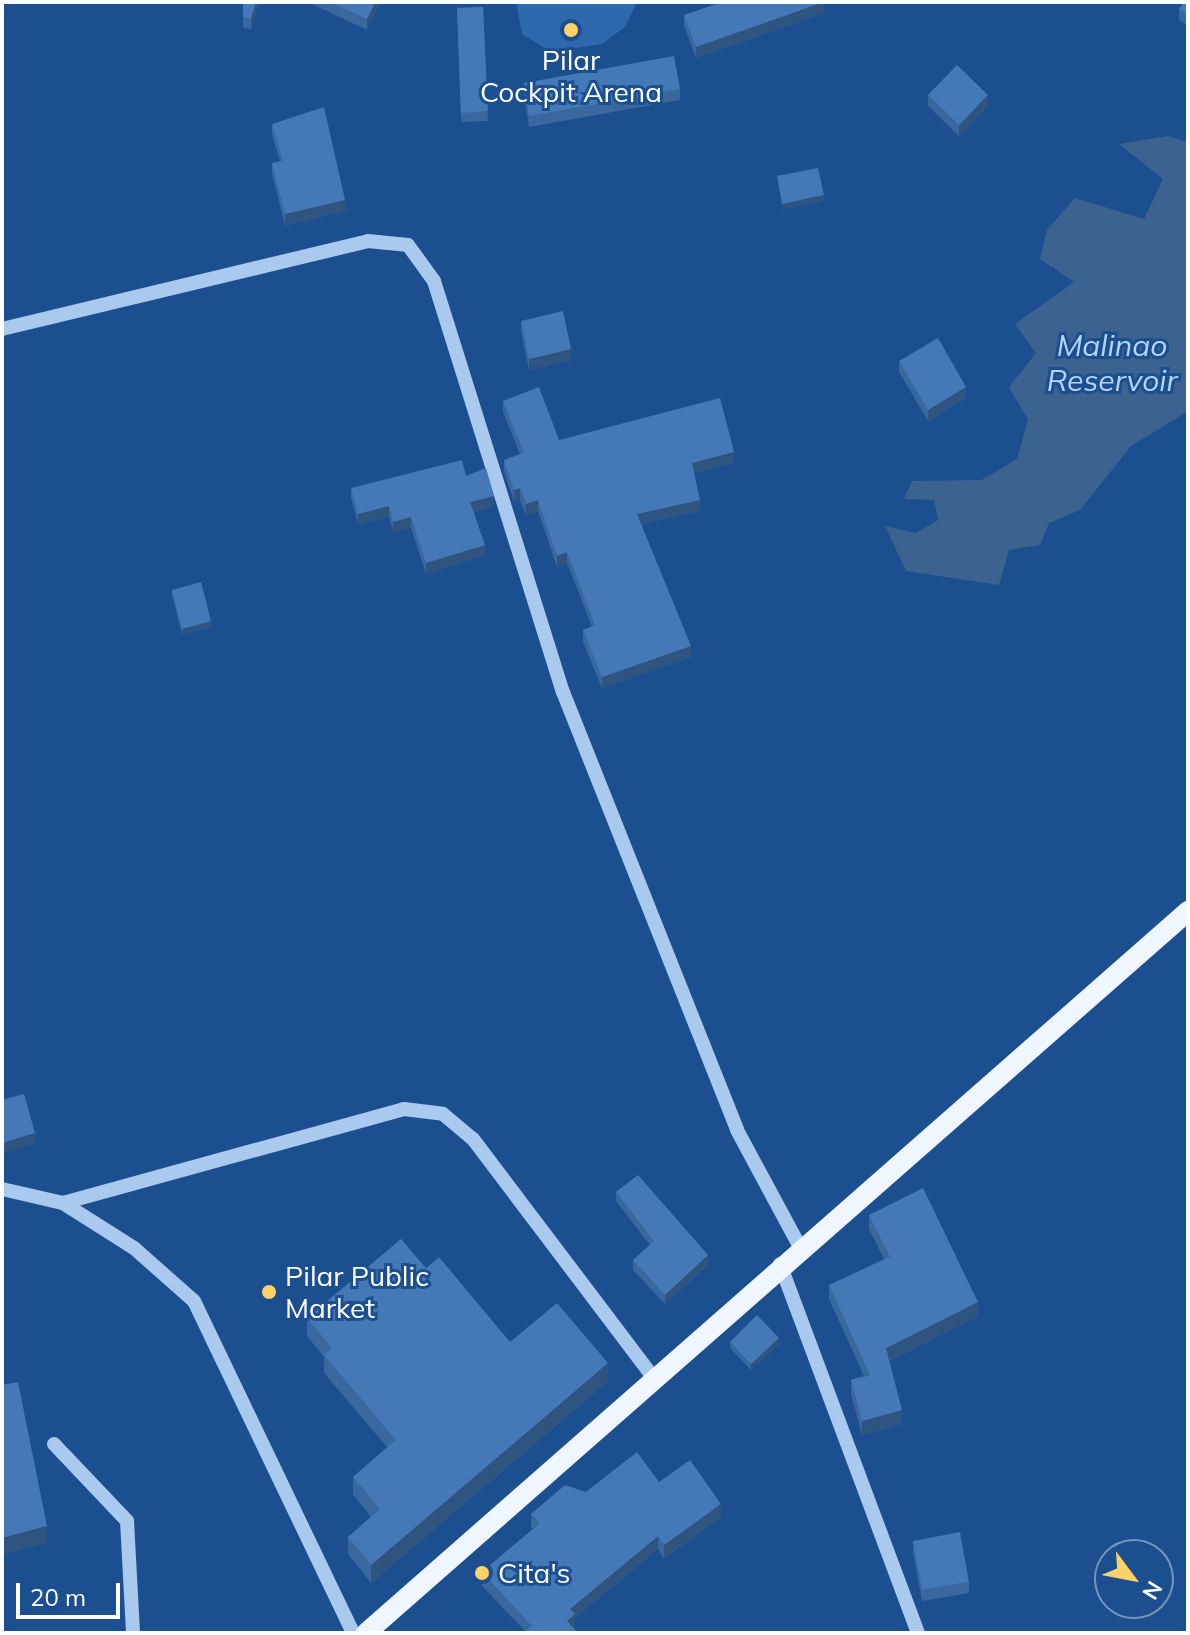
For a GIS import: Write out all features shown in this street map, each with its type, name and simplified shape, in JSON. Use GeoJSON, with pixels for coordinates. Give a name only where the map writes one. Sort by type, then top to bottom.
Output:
{"type":"FeatureCollection","features":[{"type":"Feature","properties":{"kind":"main road"},"geometry":{"type":"LineString","coordinates":[[366,1633],[780,1264],[1188,911]]}},
{"type":"Feature","properties":{"kind":"street"},"geometry":{"type":"LineString","coordinates":[[2,329],[368,241],[408,245],[434,281],[563,692],[737,1130],[800,1247]]}},
{"type":"Feature","properties":{"kind":"street"},"geometry":{"type":"LineString","coordinates":[[63,1203],[404,1109],[443,1114],[473,1139],[653,1377]]}},
{"type":"Feature","properties":{"kind":"street"},"geometry":{"type":"LineString","coordinates":[[2,1189],[63,1203],[134,1248],[194,1301],[353,1633]]}},
{"type":"Feature","properties":{"kind":"street"},"geometry":{"type":"LineString","coordinates":[[780,1264],[918,1633]]}},
{"type":"Feature","properties":{"kind":"street"},"geometry":{"type":"LineString","coordinates":[[54,1444],[127,1521],[133,1633]]}},
{"type":"Feature","properties":{"kind":"shaded area","name":"Pilar Cockpit Arena"},"geometry":{"type":"Polygon","coordinates":[[[516,2],[637,2],[625,27],[602,44],[551,52],[522,34],[516,2]]]}},
{"type":"Feature","properties":{"kind":"water","name":"Malinao Reservoir"},"geometry":{"type":"Polygon","coordinates":[[[1168,136],[1188,142],[1188,411],[1131,446],[1080,510],[1049,523],[1040,545],[1009,550],[999,585],[906,571],[885,526],[916,533],[938,520],[934,500],[904,499],[912,481],[982,480],[1017,459],[1028,420],[1009,387],[1036,353],[1015,324],[1074,282],[1040,259],[1047,230],[1075,198],[1144,219],[1163,179],[1119,144],[1168,136]]]}},
{"type":"Feature","properties":{"kind":"building"},"geometry":{"type":"Polygon","coordinates":[[[243,2],[256,2],[251,18],[243,17],[243,2]]]}},
{"type":"Feature","properties":{"kind":"building"},"geometry":{"type":"Polygon","coordinates":[[[330,2],[375,2],[367,19],[330,2]]]}},
{"type":"Feature","properties":{"kind":"building"},"geometry":{"type":"Polygon","coordinates":[[[722,2],[824,2],[696,47],[684,15],[722,2]]]}},
{"type":"Feature","properties":{"kind":"building"},"geometry":{"type":"Polygon","coordinates":[[[1184,2],[1188,2],[1188,15],[1179,9],[1184,2]]]}},
{"type":"Feature","properties":{"kind":"building"},"geometry":{"type":"Polygon","coordinates":[[[483,7],[488,111],[461,113],[457,8],[483,7]]]}},
{"type":"Feature","properties":{"kind":"building"},"geometry":{"type":"Polygon","coordinates":[[[674,56],[680,89],[529,116],[524,83],[674,56]]]}},
{"type":"Feature","properties":{"kind":"building"},"geometry":{"type":"Polygon","coordinates":[[[957,65],[988,95],[959,125],[928,95],[957,65]]]}},
{"type":"Feature","properties":{"kind":"building"},"geometry":{"type":"Polygon","coordinates":[[[324,107],[345,200],[285,214],[272,163],[283,161],[272,124],[324,107]]]}},
{"type":"Feature","properties":{"kind":"building"},"geometry":{"type":"Polygon","coordinates":[[[818,168],[824,195],[782,204],[777,176],[818,168]]]}},
{"type":"Feature","properties":{"kind":"building"},"geometry":{"type":"Polygon","coordinates":[[[563,311],[571,349],[529,359],[521,321],[563,311]]]}},
{"type":"Feature","properties":{"kind":"building"},"geometry":{"type":"Polygon","coordinates":[[[938,338],[966,387],[928,410],[899,361],[938,338]]]}},
{"type":"Feature","properties":{"kind":"building"},"geometry":{"type":"Polygon","coordinates":[[[539,387],[559,440],[720,398],[734,452],[692,463],[700,500],[637,514],[691,646],[602,677],[583,630],[595,625],[567,552],[557,556],[538,500],[526,504],[520,488],[514,490],[504,460],[524,453],[503,401],[539,387]]]}},
{"type":"Feature","properties":{"kind":"building"},"geometry":{"type":"Polygon","coordinates":[[[462,460],[466,476],[486,468],[494,496],[470,502],[485,545],[426,563],[411,517],[393,522],[389,506],[358,514],[351,488],[462,460]]]}},
{"type":"Feature","properties":{"kind":"building"},"geometry":{"type":"Polygon","coordinates":[[[201,582],[211,621],[182,629],[172,590],[201,582]]]}},
{"type":"Feature","properties":{"kind":"building"},"geometry":{"type":"Polygon","coordinates":[[[24,1094],[35,1133],[2,1143],[2,1100],[24,1094]]]}},
{"type":"Feature","properties":{"kind":"building"},"geometry":{"type":"Polygon","coordinates":[[[638,1175],[708,1255],[665,1295],[633,1260],[654,1241],[616,1192],[638,1175]]]}},
{"type":"Feature","properties":{"kind":"building"},"geometry":{"type":"Polygon","coordinates":[[[923,1188],[978,1302],[886,1348],[902,1410],[862,1421],[851,1380],[870,1375],[829,1285],[890,1257],[869,1215],[923,1188]]]}},
{"type":"Feature","properties":{"kind":"building"},"geometry":{"type":"Polygon","coordinates":[[[401,1239],[426,1268],[439,1257],[510,1342],[557,1303],[608,1363],[371,1565],[348,1537],[380,1509],[353,1477],[396,1440],[324,1355],[332,1348],[307,1318],[401,1239]]]}},
{"type":"Feature","properties":{"kind":"building"},"geometry":{"type":"Polygon","coordinates":[[[757,1315],[779,1338],[751,1364],[730,1342],[757,1315]]]}},
{"type":"Feature","properties":{"kind":"building"},"geometry":{"type":"Polygon","coordinates":[[[18,1382],[47,1526],[2,1538],[2,1385],[18,1382]]]}},
{"type":"Feature","properties":{"kind":"building"},"geometry":{"type":"Polygon","coordinates":[[[637,1452],[659,1482],[690,1460],[721,1504],[664,1545],[658,1536],[570,1609],[575,1614],[567,1621],[578,1633],[522,1633],[532,1626],[482,1572],[540,1523],[531,1514],[565,1485],[586,1492],[637,1452]]]}},
{"type":"Feature","properties":{"kind":"building"},"geometry":{"type":"Polygon","coordinates":[[[960,1532],[969,1582],[922,1590],[913,1541],[960,1532]]]}},
{"type":"Feature","properties":{"kind":"place","name":"Pilar Cockpit Arena"},"geometry":{"type":"Point","coordinates":[571,30]}},
{"type":"Feature","properties":{"kind":"place","name":"Pilar Public Market"},"geometry":{"type":"Point","coordinates":[269,1292]}},
{"type":"Feature","properties":{"kind":"place","name":"Cita's"},"geometry":{"type":"Point","coordinates":[482,1573]}}]}
